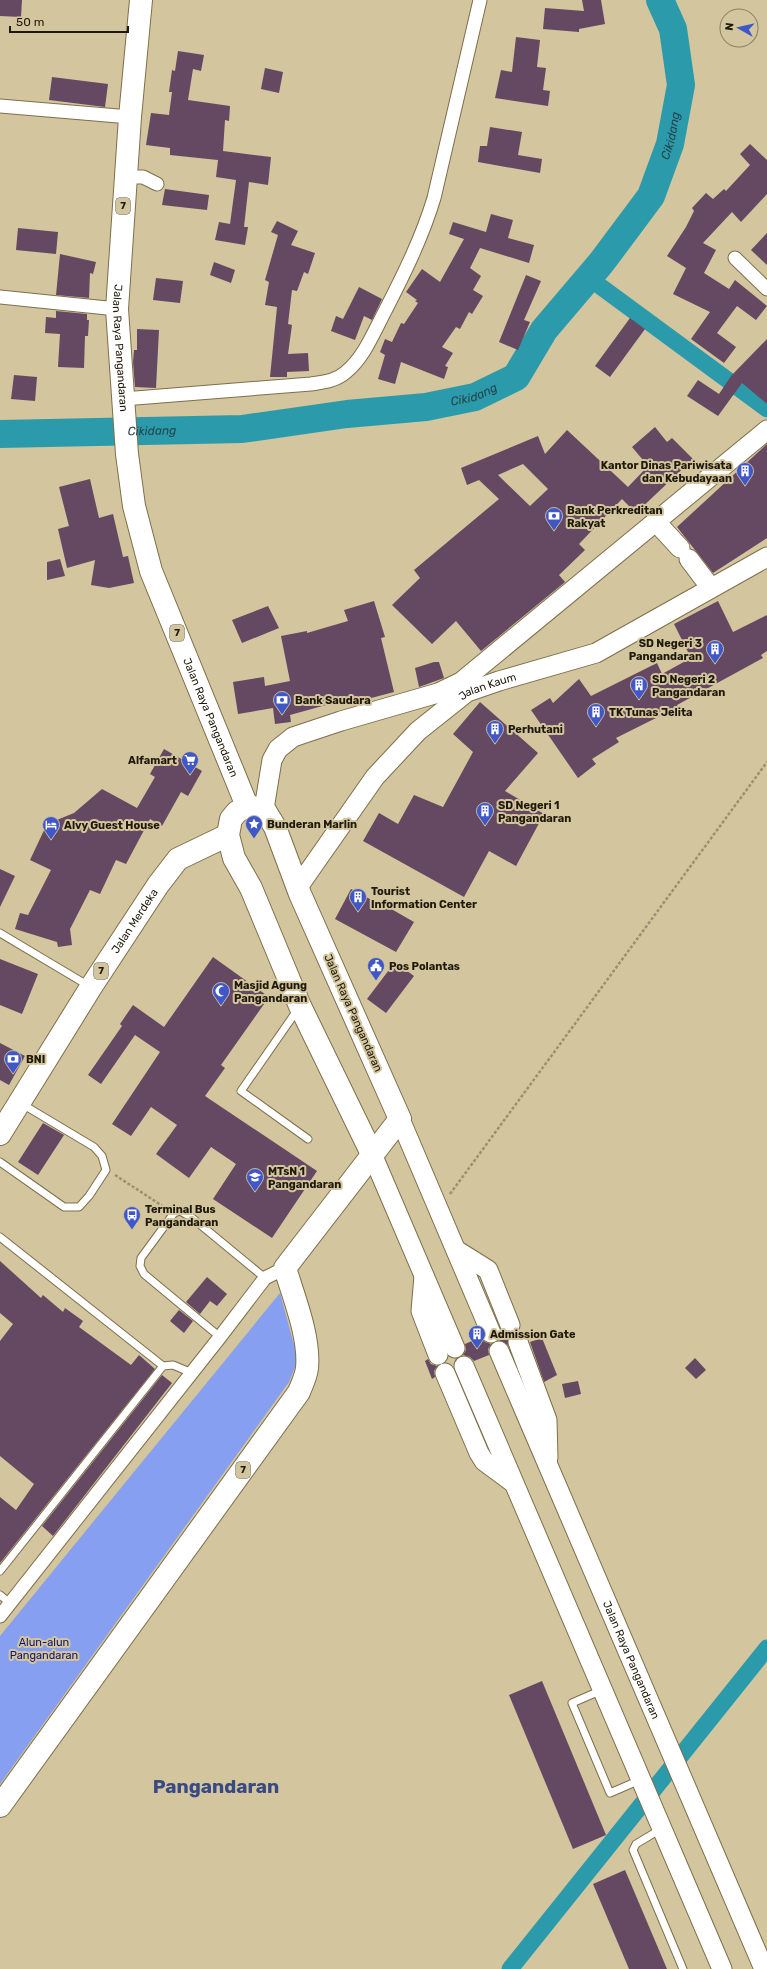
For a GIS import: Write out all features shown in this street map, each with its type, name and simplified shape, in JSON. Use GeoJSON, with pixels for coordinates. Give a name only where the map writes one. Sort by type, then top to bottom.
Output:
{"type":"FeatureCollection","features":[{"type":"Feature","properties":{"kind":"highway","name":"Jalan Raya Pangandaran"},"geometry":{"type":"LineString","coordinates":[[141,0],[130,117],[118,309],[123,406],[127,454],[134,506],[151,571],[255,807],[275,827],[298,887],[400,1119]]}},
{"type":"Feature","properties":{"kind":"highway"},"geometry":{"type":"LineString","coordinates":[[255,807],[237,812],[231,819],[228,835],[234,858],[251,888],[300,1006],[372,1154]]}},
{"type":"Feature","properties":{"kind":"highway","name":"Jalan Merdeka"},"geometry":{"type":"LineString","coordinates":[[2,1125],[20,1102],[91,987],[158,885],[178,859],[228,835]]}},
{"type":"Feature","properties":{"kind":"highway"},"geometry":{"type":"LineString","coordinates":[[284,1268],[400,1119]]}},
{"type":"Feature","properties":{"kind":"highway","name":"7"},"geometry":{"type":"LineString","coordinates":[[0,1806],[299,1392],[306,1376],[306,1349],[300,1318],[284,1268]]}},
{"type":"Feature","properties":{"kind":"street"},"geometry":{"type":"LineString","coordinates":[[123,406],[311,384],[338,378],[355,364],[365,349],[404,273],[427,222],[434,198],[480,0]]}},
{"type":"Feature","properties":{"kind":"street"},"geometry":{"type":"LineString","coordinates":[[0,106],[130,117]]}},
{"type":"Feature","properties":{"kind":"street"},"geometry":{"type":"LineString","coordinates":[[126,176],[143,177],[157,184]]}},
{"type":"Feature","properties":{"kind":"street"},"geometry":{"type":"LineString","coordinates":[[735,258],[767,289]]}},
{"type":"Feature","properties":{"kind":"street"},"geometry":{"type":"LineString","coordinates":[[0,297],[118,309]]}},
{"type":"Feature","properties":{"kind":"street","name":"Jalan Kaum"},"geometry":{"type":"LineString","coordinates":[[255,807],[272,760],[278,749],[294,737],[341,721],[438,693],[461,682],[767,430]]}},
{"type":"Feature","properties":{"kind":"street"},"geometry":{"type":"LineString","coordinates":[[656,522],[685,554],[710,588]]}},
{"type":"Feature","properties":{"kind":"street","name":"Jalan Kaum"},"geometry":{"type":"LineString","coordinates":[[298,887],[375,777],[418,731],[468,692],[499,680],[596,653],[767,557]]}},
{"type":"Feature","properties":{"kind":"street","name":"Jalan Raya Pangandaran"},"geometry":{"type":"LineString","coordinates":[[400,1119],[491,1333]]}},
{"type":"Feature","properties":{"kind":"street"},"geometry":{"type":"LineString","coordinates":[[372,1154],[424,1275],[421,1311],[446,1352]]}},
{"type":"Feature","properties":{"kind":"street"},"geometry":{"type":"LineString","coordinates":[[456,1250],[488,1270],[510,1325]]}},
{"type":"Feature","properties":{"kind":"street"},"geometry":{"type":"LineString","coordinates":[[0,1616],[5,1599],[192,1373],[265,1278],[284,1268]]}},
{"type":"Feature","properties":{"kind":"street"},"geometry":{"type":"LineString","coordinates":[[518,1342],[548,1424],[548,1465]]}},
{"type":"Feature","properties":{"kind":"street","name":"Jalan Raya Pangandaran"},"geometry":{"type":"LineString","coordinates":[[499,1351],[764,1969]]}},
{"type":"Feature","properties":{"kind":"street"},"geometry":{"type":"LineString","coordinates":[[464,1366],[512,1482],[642,1780],[722,1969]]}},
{"type":"Feature","properties":{"kind":"street"},"geometry":{"type":"LineString","coordinates":[[445,1373],[479,1453],[484,1461],[512,1482]]}},
{"type":"Feature","properties":{"kind":"lane"},"geometry":{"type":"LineString","coordinates":[[0,933],[91,987]]}},
{"type":"Feature","properties":{"kind":"lane"},"geometry":{"type":"LineString","coordinates":[[300,1006],[241,1091],[308,1139]]}},
{"type":"Feature","properties":{"kind":"lane"},"geometry":{"type":"LineString","coordinates":[[0,1162],[64,1207],[78,1207],[89,1196],[106,1170],[102,1156],[94,1147],[20,1102]]}},
{"type":"Feature","properties":{"kind":"lane"},"geometry":{"type":"LineString","coordinates":[[220,1338],[144,1274],[140,1266],[141,1258],[174,1213],[180,1211],[191,1217],[265,1278]]}},
{"type":"Feature","properties":{"kind":"lane"},"geometry":{"type":"LineString","coordinates":[[0,1237],[163,1366],[173,1366],[192,1373]]}},
{"type":"Feature","properties":{"kind":"lane"},"geometry":{"type":"LineString","coordinates":[[0,1571],[163,1366]]}},
{"type":"Feature","properties":{"kind":"lane"},"geometry":{"type":"LineString","coordinates":[[603,1690],[572,1703],[610,1793],[642,1780]]}},
{"type":"Feature","properties":{"kind":"lane"},"geometry":{"type":"LineString","coordinates":[[662,1828],[636,1844],[633,1850],[684,1969]]}},
{"type":"Feature","properties":{"kind":"path"},"geometry":{"type":"LineString","coordinates":[[439,1208],[767,762]]}},
{"type":"Feature","properties":{"kind":"path"},"geometry":{"type":"LineString","coordinates":[[106,1170],[174,1213]]}},
{"type":"Feature","properties":{"kind":"green space","name":"Alun-alun Pangandaran"},"geometry":{"type":"Polygon","coordinates":[[[280,1293],[297,1356],[295,1367],[289,1382],[0,1784],[0,1636],[280,1293]]]}},
{"type":"Feature","properties":{"kind":"building"},"geometry":{"type":"Polygon","coordinates":[[[0,0],[22,0],[21,17],[0,16],[0,0]]]}},
{"type":"Feature","properties":{"kind":"building"},"geometry":{"type":"Polygon","coordinates":[[[582,0],[601,0],[605,24],[579,29],[579,32],[543,29],[545,8],[584,11],[582,0]]]}},
{"type":"Feature","properties":{"kind":"building"},"geometry":{"type":"Polygon","coordinates":[[[516,37],[540,40],[537,67],[546,68],[543,90],[550,91],[548,106],[495,98],[501,70],[512,72],[516,37]]]}},
{"type":"Feature","properties":{"kind":"building"},"geometry":{"type":"Polygon","coordinates":[[[178,51],[204,55],[201,71],[193,69],[188,100],[230,106],[229,121],[225,120],[223,151],[271,157],[268,185],[249,182],[244,227],[248,227],[245,245],[215,240],[219,222],[230,224],[236,180],[216,177],[218,160],[170,155],[170,148],[146,145],[151,113],[169,115],[172,92],[169,92],[172,70],[175,71],[178,51]]]}},
{"type":"Feature","properties":{"kind":"building"},"geometry":{"type":"Polygon","coordinates":[[[265,68],[283,72],[279,93],[261,89],[265,68]]]}},
{"type":"Feature","properties":{"kind":"building"},"geometry":{"type":"Polygon","coordinates":[[[52,77],[108,84],[105,107],[49,100],[52,77]]]}},
{"type":"Feature","properties":{"kind":"building"},"geometry":{"type":"Polygon","coordinates":[[[490,127],[522,132],[518,155],[542,159],[540,173],[478,162],[480,146],[487,146],[490,127]]]}},
{"type":"Feature","properties":{"kind":"building"},"geometry":{"type":"Polygon","coordinates":[[[750,144],[767,160],[767,194],[741,222],[732,212],[703,243],[716,250],[704,273],[729,289],[735,280],[767,306],[756,320],[737,306],[717,333],[736,347],[724,363],[691,339],[710,312],[673,294],[686,268],[667,256],[686,227],[694,211],[692,208],[706,193],[713,199],[724,189],[726,191],[750,165],[740,154],[750,144]]]}},
{"type":"Feature","properties":{"kind":"building"},"geometry":{"type":"Polygon","coordinates":[[[165,189],[209,195],[207,210],[162,205],[165,189]]]}},
{"type":"Feature","properties":{"kind":"building"},"geometry":{"type":"Polygon","coordinates":[[[491,214],[513,220],[508,238],[534,245],[529,263],[480,248],[470,268],[481,276],[473,290],[483,296],[472,314],[469,312],[460,329],[456,327],[442,347],[453,353],[445,366],[448,367],[444,379],[401,362],[395,384],[378,379],[385,355],[380,352],[385,339],[392,342],[401,323],[404,324],[418,303],[415,301],[417,300],[406,292],[422,269],[440,282],[464,239],[449,234],[453,222],[486,232],[491,214]]]}},
{"type":"Feature","properties":{"kind":"building"},"geometry":{"type":"Polygon","coordinates":[[[277,221],[298,231],[291,245],[315,253],[308,274],[304,272],[297,291],[292,290],[288,324],[292,325],[288,354],[308,353],[309,371],[287,372],[287,377],[270,377],[277,307],[265,305],[269,282],[265,280],[278,235],[271,232],[277,221]]]}},
{"type":"Feature","properties":{"kind":"building"},"geometry":{"type":"Polygon","coordinates":[[[18,228],[58,232],[56,254],[16,250],[18,228]]]}},
{"type":"Feature","properties":{"kind":"building"},"geometry":{"type":"Polygon","coordinates":[[[767,233],[767,265],[751,250],[767,233]]]}},
{"type":"Feature","properties":{"kind":"building"},"geometry":{"type":"Polygon","coordinates":[[[60,254],[96,262],[93,274],[90,273],[89,298],[56,295],[60,254]]]}},
{"type":"Feature","properties":{"kind":"building"},"geometry":{"type":"Polygon","coordinates":[[[214,262],[235,270],[231,283],[210,275],[214,262]]]}},
{"type":"Feature","properties":{"kind":"building"},"geometry":{"type":"Polygon","coordinates":[[[526,275],[541,281],[524,320],[530,322],[518,350],[499,342],[526,275]]]}},
{"type":"Feature","properties":{"kind":"building"},"geometry":{"type":"Polygon","coordinates":[[[156,278],[183,281],[180,303],[153,300],[156,278]]]}},
{"type":"Feature","properties":{"kind":"building"},"geometry":{"type":"Polygon","coordinates":[[[359,287],[382,299],[372,320],[364,316],[355,340],[331,331],[336,316],[343,319],[359,287]]]}},
{"type":"Feature","properties":{"kind":"building"},"geometry":{"type":"Polygon","coordinates":[[[56,311],[87,314],[87,320],[89,320],[88,336],[85,336],[84,368],[58,367],[60,334],[45,333],[46,317],[56,318],[56,311]]]}},
{"type":"Feature","properties":{"kind":"building"},"geometry":{"type":"Polygon","coordinates":[[[630,318],[645,329],[610,377],[595,366],[630,318]]]}},
{"type":"Feature","properties":{"kind":"building"},"geometry":{"type":"Polygon","coordinates":[[[137,329],[159,330],[156,388],[135,387],[133,362],[134,350],[137,350],[137,329]]]}},
{"type":"Feature","properties":{"kind":"building"},"geometry":{"type":"Polygon","coordinates":[[[767,339],[767,404],[742,383],[718,416],[687,396],[698,380],[719,394],[731,376],[767,339]]]}},
{"type":"Feature","properties":{"kind":"building"},"geometry":{"type":"Polygon","coordinates":[[[14,375],[37,377],[35,401],[11,399],[14,375]]]}},
{"type":"Feature","properties":{"kind":"building"},"geometry":{"type":"Polygon","coordinates":[[[655,427],[667,442],[672,438],[693,459],[636,513],[622,499],[579,544],[585,550],[559,575],[565,582],[481,651],[456,621],[432,644],[392,605],[420,578],[414,570],[499,499],[479,480],[467,485],[461,468],[538,436],[545,454],[567,430],[628,487],[648,466],[632,447],[655,427]],[[523,464],[498,475],[530,506],[548,489],[523,464]]]}},
{"type":"Feature","properties":{"kind":"building","name":"Kantor Dinas Pariwisata dan Kebudayaan"},"geometry":{"type":"Polygon","coordinates":[[[767,444],[767,538],[713,573],[677,527],[767,444]]]}},
{"type":"Feature","properties":{"kind":"building"},"geometry":{"type":"Polygon","coordinates":[[[90,479],[99,518],[113,514],[123,557],[128,556],[134,583],[109,588],[91,585],[95,560],[67,568],[58,529],[69,526],[59,487],[90,479]]]}},
{"type":"Feature","properties":{"kind":"building"},"geometry":{"type":"Polygon","coordinates":[[[60,559],[65,576],[47,580],[47,562],[60,559]]]}},
{"type":"Feature","properties":{"kind":"building"},"geometry":{"type":"Polygon","coordinates":[[[374,601],[385,637],[381,638],[394,692],[356,702],[356,700],[326,705],[290,715],[291,722],[275,724],[273,708],[238,714],[233,682],[264,677],[265,686],[290,681],[281,636],[307,631],[307,633],[348,621],[344,610],[374,601]]]}},
{"type":"Feature","properties":{"kind":"building"},"geometry":{"type":"Polygon","coordinates":[[[718,601],[733,632],[767,615],[767,651],[761,655],[763,658],[677,705],[678,707],[616,738],[619,742],[592,759],[596,764],[578,778],[531,710],[550,698],[553,703],[579,679],[591,696],[657,663],[662,674],[691,658],[674,624],[718,601]]]}},
{"type":"Feature","properties":{"kind":"building"},"geometry":{"type":"Polygon","coordinates":[[[268,606],[279,628],[242,643],[232,620],[268,606]]]}},
{"type":"Feature","properties":{"kind":"building"},"geometry":{"type":"Polygon","coordinates":[[[434,662],[439,662],[444,678],[419,687],[415,668],[434,662]]]}},
{"type":"Feature","properties":{"kind":"building","name":"SD Negeri 1 Pangandaran"},"geometry":{"type":"Polygon","coordinates":[[[480,702],[538,753],[505,791],[544,814],[516,866],[489,851],[464,897],[363,841],[379,813],[398,824],[414,795],[443,807],[473,752],[453,734],[480,702]]]}},
{"type":"Feature","properties":{"kind":"building"},"geometry":{"type":"Polygon","coordinates":[[[164,749],[202,771],[188,796],[181,792],[162,826],[150,819],[126,864],[116,860],[100,894],[90,890],[70,929],[72,945],[58,947],[57,942],[15,929],[20,913],[28,915],[51,870],[30,860],[47,824],[74,813],[102,789],[137,808],[155,777],[150,774],[164,749]]]}},
{"type":"Feature","properties":{"kind":"building"},"geometry":{"type":"Polygon","coordinates":[[[0,869],[15,876],[0,907],[0,869]]]}},
{"type":"Feature","properties":{"kind":"building"},"geometry":{"type":"Polygon","coordinates":[[[351,889],[414,922],[396,952],[335,919],[351,889]]]}},
{"type":"Feature","properties":{"kind":"building"},"geometry":{"type":"Polygon","coordinates":[[[213,957],[269,997],[221,1065],[225,1068],[205,1096],[317,1171],[272,1238],[213,1199],[236,1164],[211,1147],[189,1178],[156,1154],[177,1125],[151,1107],[131,1136],[112,1124],[160,1052],[135,1035],[101,1084],[88,1075],[122,1026],[120,1024],[133,1005],[164,1027],[213,957]]]}},
{"type":"Feature","properties":{"kind":"building"},"geometry":{"type":"Polygon","coordinates":[[[0,959],[38,974],[22,1014],[0,1005],[0,959]]]}},
{"type":"Feature","properties":{"kind":"building"},"geometry":{"type":"Polygon","coordinates":[[[395,962],[414,976],[386,1013],[367,999],[395,962]]]}},
{"type":"Feature","properties":{"kind":"building"},"geometry":{"type":"Polygon","coordinates":[[[0,1043],[25,1056],[9,1085],[0,1080],[0,1043]]]}},
{"type":"Feature","properties":{"kind":"building"},"geometry":{"type":"Polygon","coordinates":[[[43,1123],[64,1135],[38,1175],[18,1162],[43,1123]]]}},
{"type":"Feature","properties":{"kind":"building"},"geometry":{"type":"Polygon","coordinates":[[[0,1261],[41,1298],[43,1295],[63,1312],[65,1308],[83,1321],[79,1327],[131,1365],[139,1355],[155,1369],[0,1563],[0,1497],[16,1510],[34,1484],[0,1456],[0,1341],[13,1324],[0,1313],[0,1261]]]}},
{"type":"Feature","properties":{"kind":"building"},"geometry":{"type":"Polygon","coordinates":[[[207,1277],[227,1294],[217,1306],[210,1301],[200,1314],[186,1302],[207,1277]]]}},
{"type":"Feature","properties":{"kind":"building"},"geometry":{"type":"Polygon","coordinates":[[[179,1310],[193,1321],[184,1333],[170,1321],[179,1310]]]}},
{"type":"Feature","properties":{"kind":"building"},"geometry":{"type":"Polygon","coordinates":[[[502,1332],[509,1336],[508,1345],[499,1340],[502,1332]]]}},
{"type":"Feature","properties":{"kind":"building"},"geometry":{"type":"Polygon","coordinates":[[[481,1337],[485,1342],[491,1344],[488,1349],[489,1355],[474,1361],[470,1357],[463,1355],[466,1350],[465,1344],[481,1337]]]}},
{"type":"Feature","properties":{"kind":"building"},"geometry":{"type":"Polygon","coordinates":[[[542,1338],[557,1375],[544,1382],[530,1342],[542,1338]]]}},
{"type":"Feature","properties":{"kind":"building"},"geometry":{"type":"Polygon","coordinates":[[[695,1358],[706,1370],[696,1379],[685,1368],[695,1358]]]}},
{"type":"Feature","properties":{"kind":"building"},"geometry":{"type":"Polygon","coordinates":[[[428,1359],[431,1364],[437,1366],[434,1371],[435,1377],[432,1379],[425,1361],[428,1359]]]}},
{"type":"Feature","properties":{"kind":"building"},"geometry":{"type":"Polygon","coordinates":[[[162,1375],[172,1383],[53,1536],[42,1526],[162,1375]]]}},
{"type":"Feature","properties":{"kind":"building"},"geometry":{"type":"Polygon","coordinates":[[[578,1381],[581,1394],[565,1398],[562,1384],[578,1381]]]}},
{"type":"Feature","properties":{"kind":"building"},"geometry":{"type":"Polygon","coordinates":[[[542,1681],[606,1835],[573,1849],[509,1695],[542,1681]]]}},
{"type":"Feature","properties":{"kind":"building"},"geometry":{"type":"Polygon","coordinates":[[[625,1870],[667,1969],[629,1969],[593,1884],[625,1870]]]}},
{"type":"Feature","properties":{"kind":"waterway","name":"Cikidang"},"geometry":{"type":"LineString","coordinates":[[0,434],[242,429],[347,414],[426,407],[475,397],[516,377],[544,330],[601,263],[651,196],[670,144],[681,85],[673,29],[660,0]]}},
{"type":"Feature","properties":{"kind":"waterway"},"geometry":{"type":"LineString","coordinates":[[589,278],[767,409]]}},
{"type":"Feature","properties":{"kind":"waterway"},"geometry":{"type":"LineString","coordinates":[[510,1969],[767,1648]]}},
{"type":"Feature","properties":{"kind":"place","name":"Kantor Dinas Pariwisata dan Kebudayaan"},"geometry":{"type":"Point","coordinates":[745,486]}},
{"type":"Feature","properties":{"kind":"place","name":"Bank Perkreditan Rakyat"},"geometry":{"type":"Point","coordinates":[554,531]}},
{"type":"Feature","properties":{"kind":"place","name":"SD Negeri 3 Pangandaran"},"geometry":{"type":"Point","coordinates":[715,664]}},
{"type":"Feature","properties":{"kind":"place","name":"SD Negeri 2 Pangandaran"},"geometry":{"type":"Point","coordinates":[639,700]}},
{"type":"Feature","properties":{"kind":"place","name":"Bank Saudara"},"geometry":{"type":"Point","coordinates":[282,715]}},
{"type":"Feature","properties":{"kind":"place","name":"TK Tunas Jelita"},"geometry":{"type":"Point","coordinates":[596,727]}},
{"type":"Feature","properties":{"kind":"place","name":"Perhutani"},"geometry":{"type":"Point","coordinates":[495,744]}},
{"type":"Feature","properties":{"kind":"place","name":"Alfamart"},"geometry":{"type":"Point","coordinates":[190,775]}},
{"type":"Feature","properties":{"kind":"place","name":"SD Negeri 1 Pangandaran"},"geometry":{"type":"Point","coordinates":[485,826]}},
{"type":"Feature","properties":{"kind":"place","name":"Bunderan Marlin"},"geometry":{"type":"Point","coordinates":[254,839]}},
{"type":"Feature","properties":{"kind":"place","name":"Alvy Guest House"},"geometry":{"type":"Point","coordinates":[51,840]}},
{"type":"Feature","properties":{"kind":"place","name":"Tourist Information Center"},"geometry":{"type":"Point","coordinates":[358,912]}},
{"type":"Feature","properties":{"kind":"place","name":"Pos Polantas"},"geometry":{"type":"Point","coordinates":[376,981]}},
{"type":"Feature","properties":{"kind":"place","name":"Masjid Agung Pangandaran"},"geometry":{"type":"Point","coordinates":[221,1006]}},
{"type":"Feature","properties":{"kind":"place","name":"BNI"},"geometry":{"type":"Point","coordinates":[13,1074]}},
{"type":"Feature","properties":{"kind":"place","name":"MTsN 1 Pangandaran"},"geometry":{"type":"Point","coordinates":[255,1192]}},
{"type":"Feature","properties":{"kind":"place","name":"Terminal Bus Pangandaran"},"geometry":{"type":"Point","coordinates":[132,1230]}},
{"type":"Feature","properties":{"kind":"place","name":"Admission Gate"},"geometry":{"type":"Point","coordinates":[477,1349]}},
{"type":"Feature","properties":{"kind":"district","name":"Pangandaran"},"geometry":{"type":"Point","coordinates":[216,1786]}}]}
